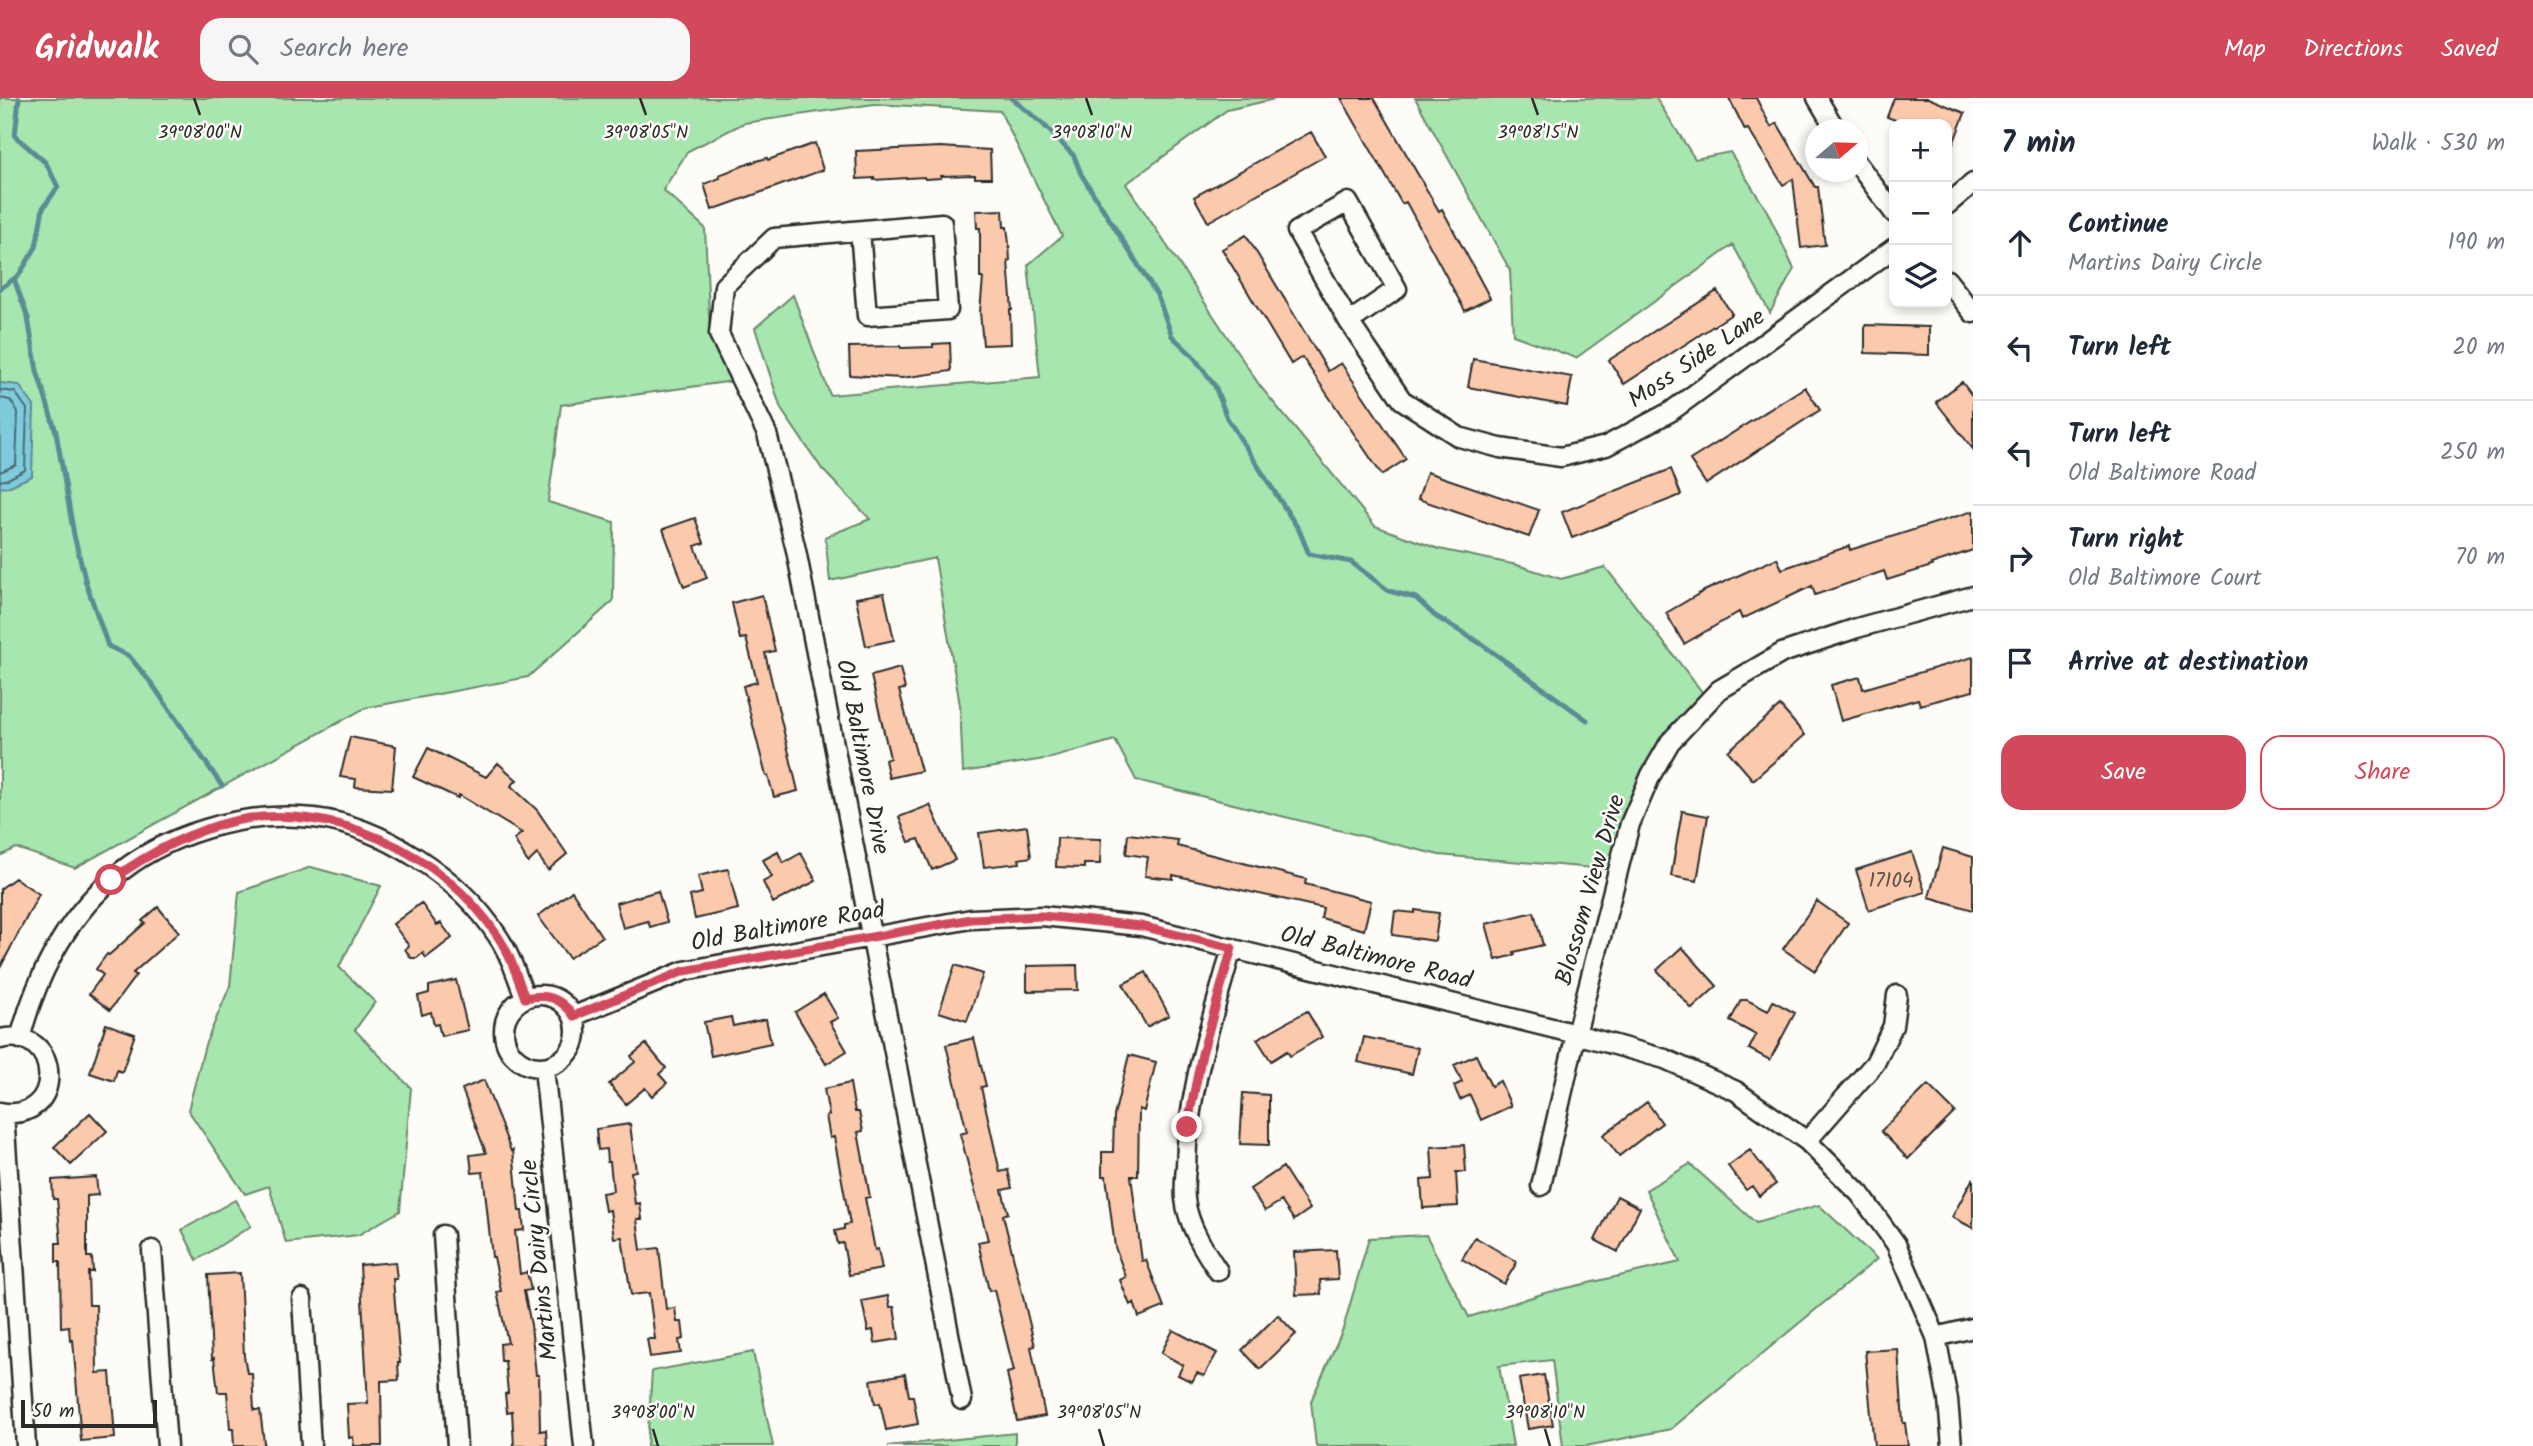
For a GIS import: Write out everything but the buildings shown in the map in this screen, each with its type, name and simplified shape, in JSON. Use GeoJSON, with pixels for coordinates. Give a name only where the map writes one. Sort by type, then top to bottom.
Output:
{"type":"FeatureCollection","features":[{"type":"Feature","properties":{"kind":"street"},"geometry":{"type":"LineString","coordinates":[[1817,98],[1829,119]]}},
{"type":"Feature","properties":{"kind":"street"},"geometry":{"type":"LineString","coordinates":[[1868,178],[1889,206]]}},
{"type":"Feature","properties":{"kind":"street"},"geometry":{"type":"LineString","coordinates":[[1952,201],[1973,183]]}},
{"type":"Feature","properties":{"kind":"street","name":"Moss Side Lane"},"geometry":{"type":"LineString","coordinates":[[1349,322],[1398,289],[1348,202],[1297,231],[1349,322],[1402,400],[1459,437],[1500,448],[1561,457],[1606,446],[1670,412],[1889,252]]}},
{"type":"Feature","properties":{"kind":"street","name":"Old Baltimore Drive"},"geometry":{"type":"LineString","coordinates":[[860,231],[867,316],[948,310],[942,223],[774,238],[724,286],[719,334],[767,434],[796,550],[962,1400]]}},
{"type":"Feature","properties":{"kind":"street"},"geometry":{"type":"LineString","coordinates":[[1952,286],[1973,313]]}},
{"type":"Feature","properties":{"kind":"street","name":"Blossom View Drive"},"geometry":{"type":"LineString","coordinates":[[1541,1186],[1576,1034],[1630,824],[1651,775],[1670,742],[1719,691],[1782,653],[1857,628],[1973,596]]}},
{"type":"Feature","properties":{"kind":"street"},"geometry":{"type":"LineString","coordinates":[[20,1039],[31,1000],[48,960],[78,917],[111,880],[145,856],[186,835],[236,821],[268,818],[314,818],[359,829],[412,854],[459,890],[497,934],[513,965],[525,998]]}},
{"type":"Feature","properties":{"kind":"street","name":"Old Baltimore Road"},"geometry":{"type":"LineString","coordinates":[[574,1016],[684,971],[971,919],[1042,916],[1141,926],[1576,1034],[1665,1059],[1736,1091],[1807,1141],[1860,1194],[1896,1244],[1936,1337],[1948,1400],[1952,1446]]}},
{"type":"Feature","properties":{"kind":"street"},"geometry":{"type":"LineString","coordinates":[[1219,1271],[1201,1245],[1188,1213],[1185,1199],[1187,1127],[1202,1054],[1232,948]]}},
{"type":"Feature","properties":{"kind":"street"},"geometry":{"type":"LineString","coordinates":[[539,994],[555,998],[574,1016],[577,1033],[572,1050],[560,1063],[544,1068],[530,1067],[518,1061],[508,1050],[503,1036],[505,1019],[513,1006],[525,998],[539,994]]}},
{"type":"Feature","properties":{"kind":"street"},"geometry":{"type":"LineString","coordinates":[[1807,1141],[1875,1063],[1893,1026],[1897,995]]}},
{"type":"Feature","properties":{"kind":"street"},"geometry":{"type":"LineString","coordinates":[[0,1038],[13,1037],[30,1042],[43,1053],[49,1068],[49,1082],[44,1095],[32,1107],[23,1112],[2,1112],[26,1446]]}},
{"type":"Feature","properties":{"kind":"street","name":"Martins Dairy Circle"},"geometry":{"type":"LineString","coordinates":[[544,1068],[584,1446]]}},
{"type":"Feature","properties":{"kind":"street"},"geometry":{"type":"LineString","coordinates":[[443,1235],[457,1446]]}},
{"type":"Feature","properties":{"kind":"street"},"geometry":{"type":"LineString","coordinates":[[152,1250],[167,1446]]}},
{"type":"Feature","properties":{"kind":"street"},"geometry":{"type":"LineString","coordinates":[[302,1300],[311,1446]]}},
{"type":"Feature","properties":{"kind":"street"},"geometry":{"type":"LineString","coordinates":[[1936,1337],[1973,1328]]}},
{"type":"Feature","properties":{"kind":"green space"},"geometry":{"type":"Polygon","coordinates":[[[0,98],[1279,98],[1227,110],[1126,184],[1260,386],[1375,526],[1439,549],[1517,565],[1561,579],[1605,567],[1709,701],[1670,742],[1617,870],[1439,855],[1136,780],[1115,740],[1051,758],[963,772],[960,705],[935,558],[830,581],[825,537],[870,519],[822,469],[781,409],[755,328],[793,295],[830,395],[1040,377],[1028,265],[1062,236],[1000,111],[874,104],[744,123],[688,151],[663,190],[705,228],[710,336],[741,380],[561,405],[548,502],[614,522],[613,601],[528,677],[365,708],[75,868],[16,848],[0,856],[0,98]]]}},
{"type":"Feature","properties":{"kind":"green space"},"geometry":{"type":"Polygon","coordinates":[[[1415,98],[1656,98],[1695,159],[1730,152],[1767,211],[1794,269],[1770,313],[1733,245],[1576,358],[1513,335],[1510,270],[1415,98]]]}},
{"type":"Feature","properties":{"kind":"green space"},"geometry":{"type":"Polygon","coordinates":[[[311,867],[381,886],[339,967],[375,1002],[355,1030],[411,1088],[400,1211],[358,1235],[286,1243],[269,1186],[245,1194],[188,1110],[205,1045],[230,986],[239,892],[311,867]]]}},
{"type":"Feature","properties":{"kind":"green space"},"geometry":{"type":"Polygon","coordinates":[[[1690,1164],[1756,1223],[1819,1205],[1877,1259],[1671,1429],[1586,1446],[1563,1446],[1552,1360],[1499,1366],[1513,1446],[1316,1446],[1311,1401],[1343,1329],[1369,1238],[1426,1235],[1469,1317],[1545,1293],[1680,1262],[1646,1190],[1690,1164]]]}},
{"type":"Feature","properties":{"kind":"green space"},"geometry":{"type":"Polygon","coordinates":[[[235,1200],[251,1226],[197,1260],[182,1230],[235,1200]]]}},
{"type":"Feature","properties":{"kind":"green space"},"geometry":{"type":"Polygon","coordinates":[[[753,1352],[773,1446],[647,1446],[652,1371],[753,1352]]]}},
{"type":"Feature","properties":{"kind":"green space"},"geometry":{"type":"Polygon","coordinates":[[[1015,1433],[1015,1446],[888,1446],[1015,1433]]]}},
{"type":"Feature","properties":{"kind":"water"},"geometry":{"type":"Polygon","coordinates":[[[0,383],[19,385],[34,406],[32,476],[0,488],[0,383]]]}},
{"type":"Feature","properties":{"kind":"waterway"},"geometry":{"type":"LineString","coordinates":[[0,289],[19,275],[36,247],[43,208],[58,187],[46,163],[15,136],[19,98]]}},
{"type":"Feature","properties":{"kind":"waterway"},"geometry":{"type":"LineString","coordinates":[[1011,98],[1043,124],[1074,156],[1081,174],[1157,295],[1172,336],[1193,356],[1215,386],[1227,418],[1299,530],[1309,554],[1351,562],[1389,591],[1416,598],[1435,616],[1480,643],[1587,720]]}},
{"type":"Feature","properties":{"kind":"waterway"},"geometry":{"type":"LineString","coordinates":[[14,279],[28,318],[37,371],[56,432],[74,535],[86,583],[108,646],[129,656],[152,684],[222,786]]}},
{"type":"Feature","properties":{"kind":"route"},"geometry":{"type":"LineString","coordinates":[[111,880],[145,856],[186,835],[236,821],[314,818],[359,829],[412,854],[459,890],[497,934],[513,965],[525,998],[539,994],[555,998],[574,1016],[684,971],[971,919],[1042,916],[1141,926],[1232,948],[1202,1054],[1187,1127]]}}]}
